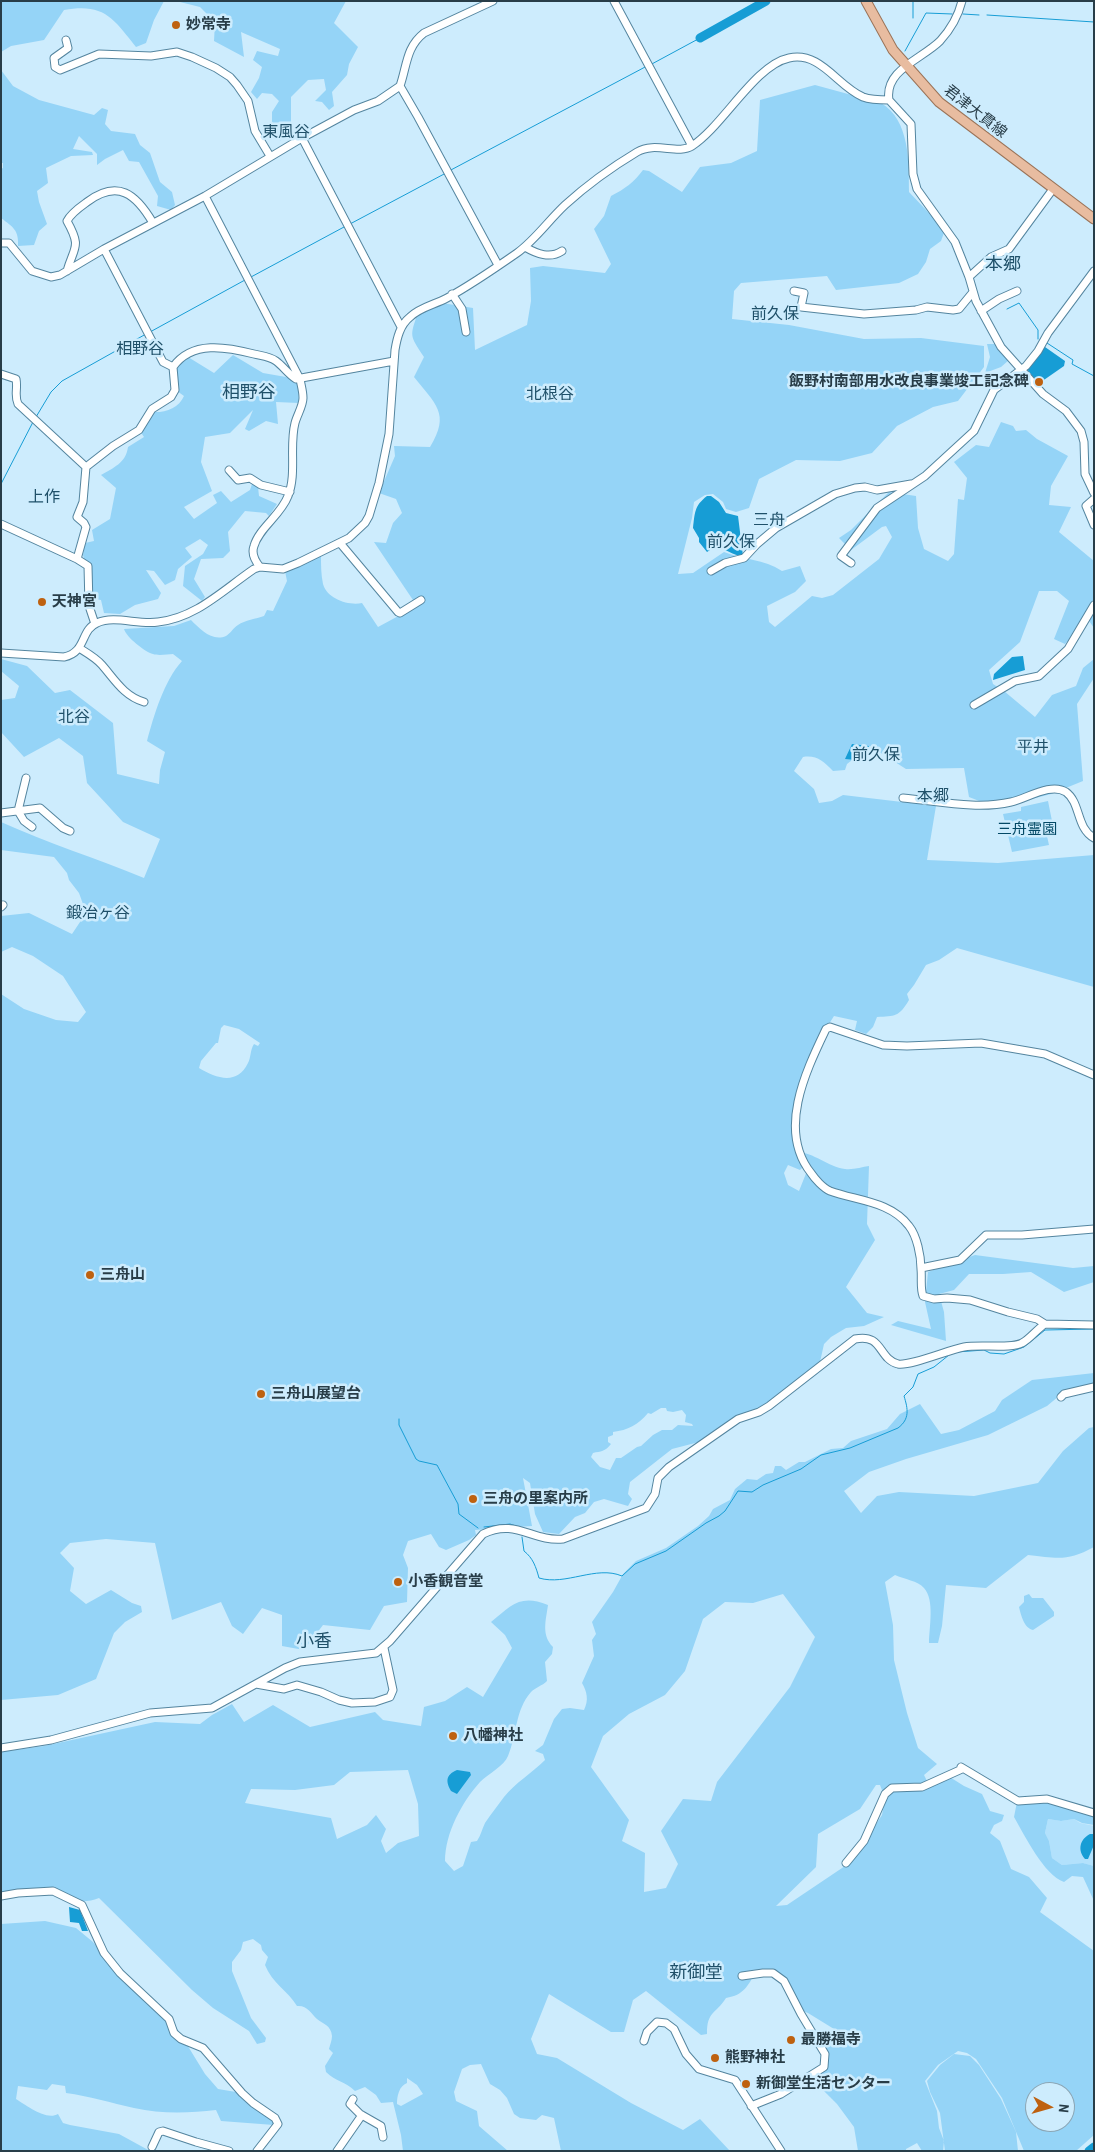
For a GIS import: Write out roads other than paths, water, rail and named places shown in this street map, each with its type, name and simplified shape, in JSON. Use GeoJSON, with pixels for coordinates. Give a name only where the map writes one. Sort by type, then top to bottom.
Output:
{"type":"FeatureCollection","features":[{"type":"Feature","properties":{"kind":"main road","name":"君津大貫線"},"geometry":{"type":"LineString","coordinates":[[866,1],[893,50],[939,102],[1094,219]]}},
{"type":"Feature","properties":{"kind":"street"},"geometry":{"type":"LineString","coordinates":[[1,243],[8,243],[32,271],[42,276],[51,277],[67,271],[104,249],[204,196],[302,138],[354,110],[378,101],[400,86],[408,56],[416,40],[424,33],[493,1]]}},
{"type":"Feature","properties":{"kind":"street"},"geometry":{"type":"LineString","coordinates":[[614,1],[692,146]]}},
{"type":"Feature","properties":{"kind":"street"},"geometry":{"type":"LineString","coordinates":[[889,100],[889,85],[895,76],[938,43],[955,23],[962,1]]}},
{"type":"Feature","properties":{"kind":"street"},"geometry":{"type":"LineString","coordinates":[[66,40],[68,48],[54,58],[55,66],[60,70],[99,54],[151,56],[177,52],[216,68],[230,77],[248,101],[255,131],[270,156]]}},
{"type":"Feature","properties":{"kind":"street"},"geometry":{"type":"LineString","coordinates":[[204,196],[300,379],[303,400],[295,422],[292,438],[290,492],[277,516],[254,545],[253,557],[260,567],[272,570],[283,568],[340,543],[358,532],[369,516],[389,434],[397,337],[402,327],[415,312],[452,294],[525,247],[564,206],[595,180],[640,150],[656,146],[682,149],[692,146],[707,134],[758,77],[779,61],[790,58],[802,57],[816,62],[864,97],[889,100],[911,124],[913,174],[917,189],[955,242],[981,312],[1001,347],[1043,394],[1066,411],[1078,426],[1084,442],[1085,474],[1094,493]]}},
{"type":"Feature","properties":{"kind":"street"},"geometry":{"type":"LineString","coordinates":[[400,86],[498,265]]}},
{"type":"Feature","properties":{"kind":"street"},"geometry":{"type":"LineString","coordinates":[[302,138],[402,327]]}},
{"type":"Feature","properties":{"kind":"street"},"geometry":{"type":"LineString","coordinates":[[969,277],[991,257],[1008,249],[1053,189]]}},
{"type":"Feature","properties":{"kind":"street"},"geometry":{"type":"LineString","coordinates":[[67,271],[75,252],[76,242],[67,221],[70,216],[89,200],[104,192],[118,190],[132,196],[144,207],[153,223]]}},
{"type":"Feature","properties":{"kind":"street"},"geometry":{"type":"LineString","coordinates":[[525,247],[540,254],[556,255],[562,251]]}},
{"type":"Feature","properties":{"kind":"street"},"geometry":{"type":"LineString","coordinates":[[104,249],[163,362],[173,367]]}},
{"type":"Feature","properties":{"kind":"street"},"geometry":{"type":"LineString","coordinates":[[850,563],[841,556],[877,508],[925,476],[967,438],[979,424],[994,390],[1020,370],[1038,351],[1048,333],[1094,272]]}},
{"type":"Feature","properties":{"kind":"street"},"geometry":{"type":"LineString","coordinates":[[794,291],[804,292],[801,307],[864,314],[916,310],[928,307],[959,309],[973,292]]}},
{"type":"Feature","properties":{"kind":"street"},"geometry":{"type":"LineString","coordinates":[[981,312],[998,299],[1017,291]]}},
{"type":"Feature","properties":{"kind":"street"},"geometry":{"type":"LineString","coordinates":[[452,294],[462,309],[466,332]]}},
{"type":"Feature","properties":{"kind":"street"},"geometry":{"type":"LineString","coordinates":[[77,559],[86,528],[84,523],[77,517],[83,502],[86,467],[139,430],[152,409],[171,397],[175,390],[173,367],[179,358],[187,353],[205,348],[233,348],[267,356],[276,361],[296,379],[394,361]]}},
{"type":"Feature","properties":{"kind":"street"},"geometry":{"type":"LineString","coordinates":[[1,374],[16,379],[17,385],[14,396],[18,404],[86,467]]}},
{"type":"Feature","properties":{"kind":"street"},"geometry":{"type":"LineString","coordinates":[[229,470],[238,480],[250,478],[261,485],[290,492]]}},
{"type":"Feature","properties":{"kind":"street"},"geometry":{"type":"LineString","coordinates":[[711,571],[720,565],[744,558],[776,528],[834,494],[855,488],[865,487],[877,490],[912,484]]}},
{"type":"Feature","properties":{"kind":"street"},"geometry":{"type":"LineString","coordinates":[[1094,500],[1086,506],[1094,525]]}},
{"type":"Feature","properties":{"kind":"street"},"geometry":{"type":"LineString","coordinates":[[1,524],[77,559],[88,566],[89,606],[95,624]]}},
{"type":"Feature","properties":{"kind":"street"},"geometry":{"type":"LineString","coordinates":[[340,543],[398,612],[400,613],[421,600]]}},
{"type":"Feature","properties":{"kind":"street"},"geometry":{"type":"LineString","coordinates":[[1,653],[64,657],[73,655],[90,628],[95,624],[112,619],[139,624],[172,620],[200,609],[244,576],[260,567]]}},
{"type":"Feature","properties":{"kind":"street"},"geometry":{"type":"LineString","coordinates":[[974,704],[1015,681],[1039,676],[1068,649],[1094,605]]}},
{"type":"Feature","properties":{"kind":"street"},"geometry":{"type":"LineString","coordinates":[[79,648],[101,664],[124,691],[144,702]]}},
{"type":"Feature","properties":{"kind":"street"},"geometry":{"type":"LineString","coordinates":[[26,778],[18,811],[24,821],[32,827]]}},
{"type":"Feature","properties":{"kind":"street"},"geometry":{"type":"LineString","coordinates":[[903,798],[995,805],[1012,802],[1051,789],[1060,790],[1070,797],[1085,830],[1094,838]]}},
{"type":"Feature","properties":{"kind":"street"},"geometry":{"type":"LineString","coordinates":[[1,813],[40,808],[63,828],[70,830]]}},
{"type":"Feature","properties":{"kind":"street"},"geometry":{"type":"LineString","coordinates":[[1094,1075],[1045,1054],[981,1043],[883,1045],[834,1026],[826,1029],[813,1057],[797,1103],[795,1117],[799,1151],[806,1168],[828,1190],[857,1197],[896,1213],[909,1226],[915,1236],[921,1268],[922,1292],[927,1298],[970,1300],[1037,1319],[1045,1324],[1094,1325]]}},
{"type":"Feature","properties":{"kind":"street"},"geometry":{"type":"LineString","coordinates":[[921,1268],[960,1260],[986,1235],[1022,1235],[1094,1229]]}},
{"type":"Feature","properties":{"kind":"street"},"geometry":{"type":"LineString","coordinates":[[1,1748],[51,1740],[150,1713],[212,1708],[285,1668],[300,1662],[376,1653],[384,1648],[484,1534],[496,1528],[504,1528],[548,1539],[563,1539],[646,1508],[655,1494],[658,1478],[669,1467],[738,1419],[760,1412],[769,1406],[855,1339],[872,1340],[892,1361],[905,1364],[946,1351],[966,1347],[1022,1343],[1045,1324]]}},
{"type":"Feature","properties":{"kind":"street"},"geometry":{"type":"LineString","coordinates":[[1061,1398],[1064,1394],[1094,1387]]}},
{"type":"Feature","properties":{"kind":"street"},"geometry":{"type":"LineString","coordinates":[[256,1684],[284,1689],[297,1685],[352,1703],[375,1702],[390,1697],[393,1690],[384,1648]]}},
{"type":"Feature","properties":{"kind":"street"},"geometry":{"type":"LineString","coordinates":[[846,1863],[864,1841],[885,1794],[892,1788],[922,1787],[962,1768],[1018,1801],[1046,1799],[1094,1812]]}},
{"type":"Feature","properties":{"kind":"street"},"geometry":{"type":"LineString","coordinates":[[1,1896],[18,1892],[53,1891],[82,1905],[104,1953],[120,1973],[169,2019],[174,2033],[182,2039],[203,2048],[248,2098],[275,2118],[278,2124],[257,2151]]}},
{"type":"Feature","properties":{"kind":"street"},"geometry":{"type":"LineString","coordinates":[[742,1976],[773,1973],[784,1981],[801,2014],[817,2037],[826,2057],[824,2067],[781,2094],[751,2106]]}},
{"type":"Feature","properties":{"kind":"street"},"geometry":{"type":"LineString","coordinates":[[644,2042],[647,2032],[657,2022],[670,2025],[674,2029],[686,2054],[699,2070],[735,2080],[780,2151]]}},
{"type":"Feature","properties":{"kind":"street"},"geometry":{"type":"LineString","coordinates":[[352,2099],[350,2104],[362,2116],[382,2126],[383,2137]]}},
{"type":"Feature","properties":{"kind":"street"},"geometry":{"type":"LineString","coordinates":[[337,2151],[362,2116]]}},
{"type":"Feature","properties":{"kind":"street"},"geometry":{"type":"LineString","coordinates":[[152,2147],[159,2132],[163,2131],[230,2151]]}},
{"type":"Feature","properties":{"kind":"waterway"},"geometry":{"type":"LineString","coordinates":[[700,38],[766,1]]}},
{"type":"Feature","properties":{"kind":"waterway"},"geometry":{"type":"LineString","coordinates":[[913,1],[913,18]]}},
{"type":"Feature","properties":{"kind":"waterway"},"geometry":{"type":"LineString","coordinates":[[905,51],[926,13],[952,14]]}},
{"type":"Feature","properties":{"kind":"waterway"},"geometry":{"type":"LineString","coordinates":[[963,14],[979,15]]}},
{"type":"Feature","properties":{"kind":"waterway"},"geometry":{"type":"LineString","coordinates":[[987,15],[1094,22]]}},
{"type":"Feature","properties":{"kind":"waterway"},"geometry":{"type":"LineString","coordinates":[[650,65],[700,38]]}},
{"type":"Feature","properties":{"kind":"waterway"},"geometry":{"type":"LineString","coordinates":[[449,171],[647,66]]}},
{"type":"Feature","properties":{"kind":"waterway"},"geometry":{"type":"LineString","coordinates":[[350,224],[446,173]]}},
{"type":"Feature","properties":{"kind":"waterway"},"geometry":{"type":"LineString","coordinates":[[251,277],[344,227]]}},
{"type":"Feature","properties":{"kind":"waterway"},"geometry":{"type":"LineString","coordinates":[[150,332],[245,280]]}},
{"type":"Feature","properties":{"kind":"waterway"},"geometry":{"type":"LineString","coordinates":[[1007,309],[1019,303],[1038,330],[1038,339]]}},
{"type":"Feature","properties":{"kind":"waterway"},"geometry":{"type":"LineString","coordinates":[[36,417],[51,392],[62,381],[146,334]]}},
{"type":"Feature","properties":{"kind":"waterway"},"geometry":{"type":"LineString","coordinates":[[1047,343],[1073,360],[1072,364],[1094,376]]}},
{"type":"Feature","properties":{"kind":"waterway"},"geometry":{"type":"LineString","coordinates":[[1,484],[33,422]]}},
{"type":"Feature","properties":{"kind":"waterway"},"geometry":{"type":"LineString","coordinates":[[957,1352],[984,1350],[990,1353],[1004,1354],[1024,1347],[1045,1330],[1094,1329]]}},
{"type":"Feature","properties":{"kind":"waterway"},"geometry":{"type":"LineString","coordinates":[[522,1537],[524,1551],[534,1563],[539,1578],[560,1580],[602,1573],[622,1576],[635,1564],[666,1551],[719,1516],[725,1511],[738,1491],[752,1492],[763,1485],[801,1469],[821,1455],[850,1448],[898,1428],[905,1421],[907,1414],[904,1396],[913,1387],[918,1374],[934,1367],[949,1355]]}},
{"type":"Feature","properties":{"kind":"waterway"},"geometry":{"type":"LineString","coordinates":[[399,1419],[399,1425],[416,1459],[437,1465],[458,1504],[459,1514],[478,1528]]}},
{"type":"Feature","properties":{"kind":"waterway"},"geometry":{"type":"LineString","coordinates":[[484,1527],[510,1524],[519,1527]]}},
{"type":"Feature","properties":{"kind":"waterway"},"geometry":{"type":"LineString","coordinates":[[1089,2151],[1094,2147]]}},
{"type":"Feature","properties":{"kind":"place","name":"妙常寺"},"geometry":{"type":"Point","coordinates":[176,25]}},
{"type":"Feature","properties":{"kind":"place","name":"飯野村南部用水改良事業竣工記念碑"},"geometry":{"type":"Point","coordinates":[1039,382]}},
{"type":"Feature","properties":{"kind":"place","name":"天神宮"},"geometry":{"type":"Point","coordinates":[42,602]}},
{"type":"Feature","properties":{"kind":"place","name":"三舟山"},"geometry":{"type":"Point","coordinates":[90,1275]}},
{"type":"Feature","properties":{"kind":"place","name":"三舟山展望台"},"geometry":{"type":"Point","coordinates":[261,1394]}},
{"type":"Feature","properties":{"kind":"place","name":"三舟の里案内所"},"geometry":{"type":"Point","coordinates":[473,1499]}},
{"type":"Feature","properties":{"kind":"place","name":"小香観音堂"},"geometry":{"type":"Point","coordinates":[398,1582]}},
{"type":"Feature","properties":{"kind":"place","name":"八幡神社"},"geometry":{"type":"Point","coordinates":[453,1736]}},
{"type":"Feature","properties":{"kind":"place","name":"最勝福寺"},"geometry":{"type":"Point","coordinates":[791,2040]}},
{"type":"Feature","properties":{"kind":"place","name":"熊野神社"},"geometry":{"type":"Point","coordinates":[715,2058]}},
{"type":"Feature","properties":{"kind":"place","name":"新御堂生活センター"},"geometry":{"type":"Point","coordinates":[746,2084]}},
{"type":"Feature","properties":{"kind":"district","name":"東風谷"},"geometry":{"type":"Point","coordinates":[286,133]}},
{"type":"Feature","properties":{"kind":"district","name":"本郷"},"geometry":{"type":"Point","coordinates":[1003,265]}},
{"type":"Feature","properties":{"kind":"district","name":"前久保"},"geometry":{"type":"Point","coordinates":[775,315]}},
{"type":"Feature","properties":{"kind":"district","name":"相野谷"},"geometry":{"type":"Point","coordinates":[140,350]}},
{"type":"Feature","properties":{"kind":"district","name":"相野谷"},"geometry":{"type":"Point","coordinates":[249,393]}},
{"type":"Feature","properties":{"kind":"district","name":"北根谷"},"geometry":{"type":"Point","coordinates":[550,395]}},
{"type":"Feature","properties":{"kind":"district","name":"上作"},"geometry":{"type":"Point","coordinates":[44,498]}},
{"type":"Feature","properties":{"kind":"district","name":"三舟"},"geometry":{"type":"Point","coordinates":[769,521]}},
{"type":"Feature","properties":{"kind":"district","name":"前久保"},"geometry":{"type":"Point","coordinates":[731,543]}},
{"type":"Feature","properties":{"kind":"district","name":"北谷"},"geometry":{"type":"Point","coordinates":[74,718]}},
{"type":"Feature","properties":{"kind":"district","name":"平井"},"geometry":{"type":"Point","coordinates":[1033,748]}},
{"type":"Feature","properties":{"kind":"district","name":"前久保"},"geometry":{"type":"Point","coordinates":[876,756]}},
{"type":"Feature","properties":{"kind":"district","name":"本郷"},"geometry":{"type":"Point","coordinates":[933,797]}},
{"type":"Feature","properties":{"kind":"district","name":"鍛冶ヶ谷"},"geometry":{"type":"Point","coordinates":[98,914]}},
{"type":"Feature","properties":{"kind":"district","name":"小香"},"geometry":{"type":"Point","coordinates":[314,1642]}},
{"type":"Feature","properties":{"kind":"district","name":"新御堂"},"geometry":{"type":"Point","coordinates":[696,1973]}},
{"type":"Feature","properties":{"kind":"park label","name":"三舟霊園"},"geometry":{"type":"Point","coordinates":[1027,830]}}]}
